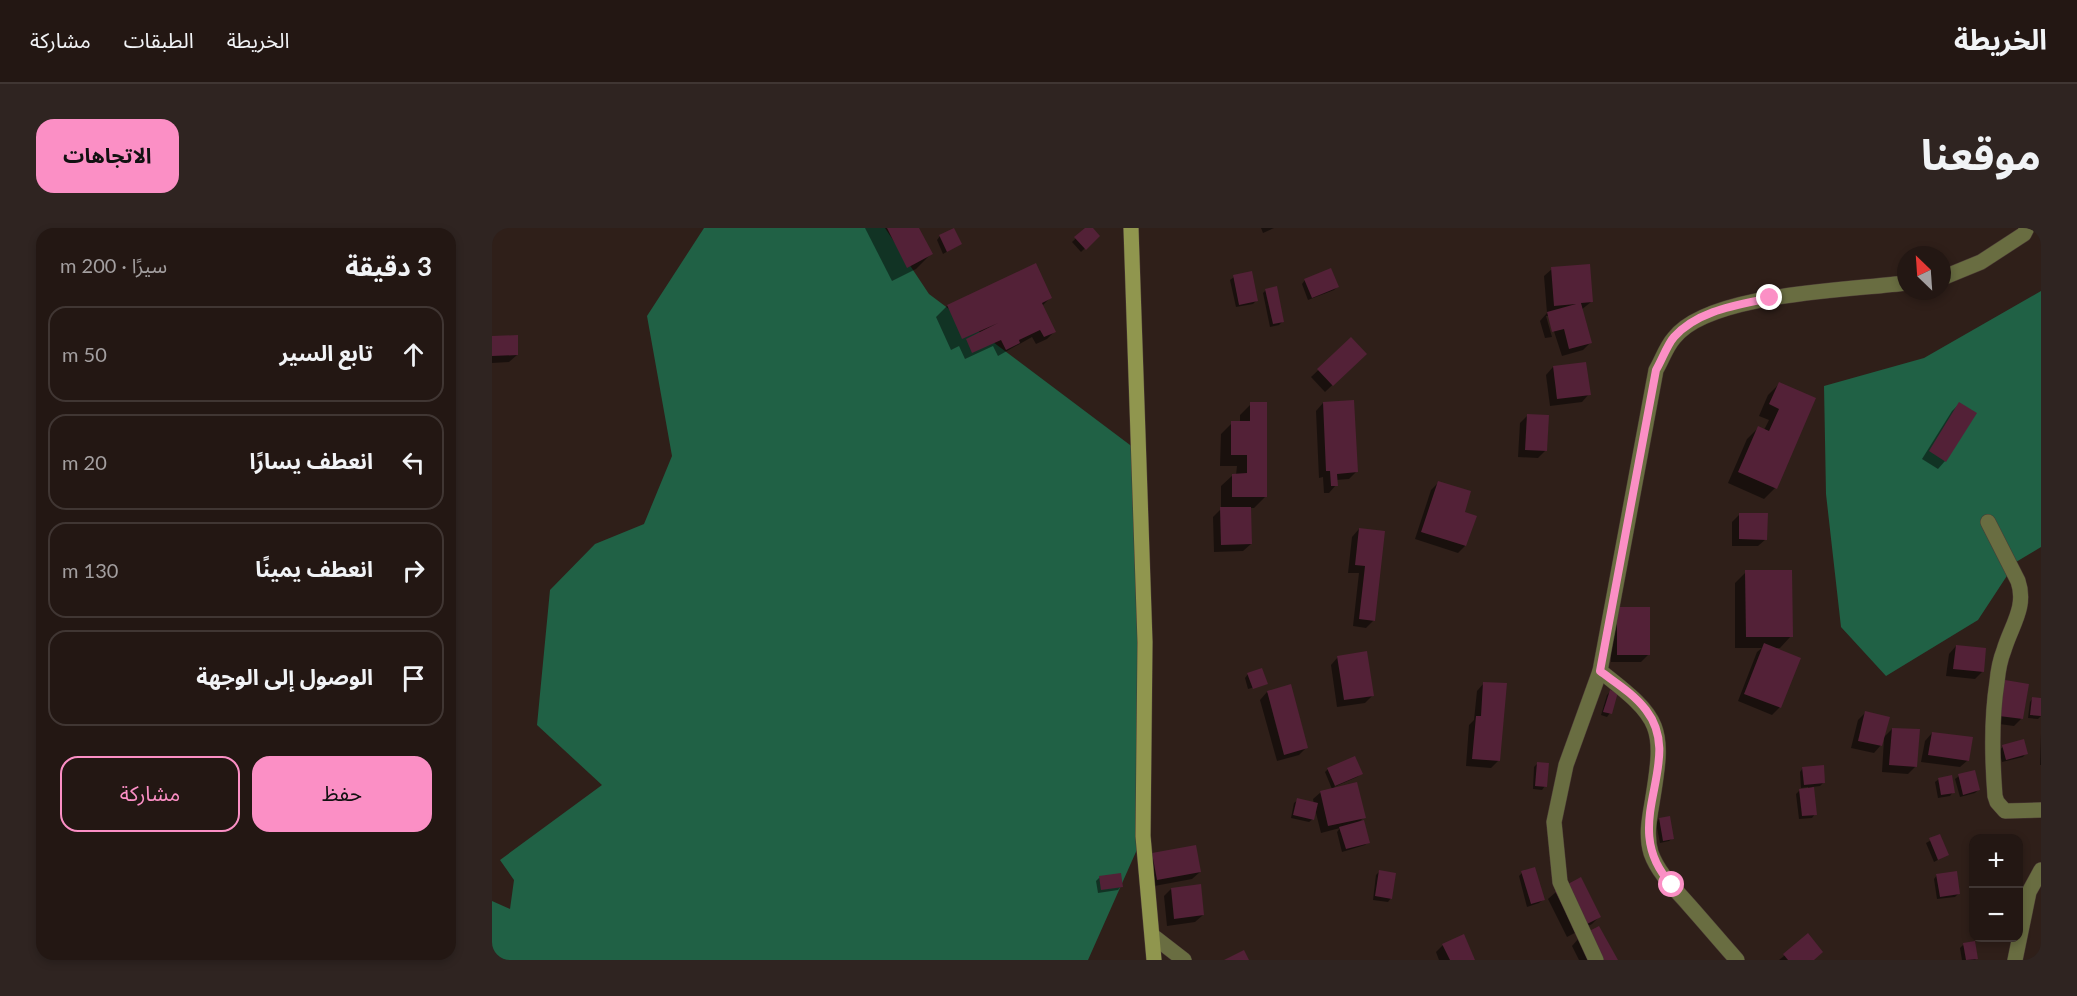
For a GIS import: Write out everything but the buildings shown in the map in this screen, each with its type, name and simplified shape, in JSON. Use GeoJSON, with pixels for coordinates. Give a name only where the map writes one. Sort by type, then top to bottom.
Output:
{"type":"FeatureCollection","features":[{"type":"Feature","properties":{"kind":"street"},"geometry":{"type":"LineString","coordinates":[[1131,228],[1144,642],[1143,836],[1154,960]]}},
{"type":"Feature","properties":{"kind":"street"},"geometry":{"type":"LineString","coordinates":[[1951,274],[1981,262],[2024,234],[2027,228]]}},
{"type":"Feature","properties":{"kind":"street"},"geometry":{"type":"LineString","coordinates":[[1596,960],[1560,882],[1554,822],[1566,765],[1600,671],[1656,370],[1674,337],[1695,321],[1726,308],[1770,298],[1897,284]]}},
{"type":"Feature","properties":{"kind":"street"},"geometry":{"type":"LineString","coordinates":[[1988,522],[2022,591],[2020,609],[2003,651],[1993,710],[1995,796],[2005,811],[2041,810]]}},
{"type":"Feature","properties":{"kind":"street"},"geometry":{"type":"LineString","coordinates":[[1600,671],[1635,698],[1647,711],[1656,727],[1659,745],[1658,764],[1648,826],[1648,840],[1658,867],[1737,960]]}},
{"type":"Feature","properties":{"kind":"street"},"geometry":{"type":"LineString","coordinates":[[2015,960],[2029,892],[2041,870]]}},
{"type":"Feature","properties":{"kind":"street"},"geometry":{"type":"LineString","coordinates":[[1153,936],[1184,960]]}},
{"type":"Feature","properties":{"kind":"green space"},"geometry":{"type":"Polygon","coordinates":[[[704,228],[885,228],[929,294],[1138,451],[1143,836],[1088,960],[492,960],[492,901],[510,909],[514,880],[500,860],[602,785],[537,725],[550,590],[595,544],[644,524],[672,456],[647,316],[704,228]]]}},
{"type":"Feature","properties":{"kind":"green space"},"geometry":{"type":"Polygon","coordinates":[[[2041,291],[2041,547],[2016,562],[1978,620],[1886,676],[1841,627],[1826,494],[1824,386],[1924,358],[2041,291]]]}},
{"type":"Feature","properties":{"kind":"route"},"geometry":{"type":"LineString","coordinates":[[1672,885],[1658,867],[1648,840],[1648,826],[1658,764],[1659,745],[1656,727],[1647,711],[1635,698],[1600,671],[1656,370],[1674,337],[1695,321],[1726,308],[1770,298]]}}]}
